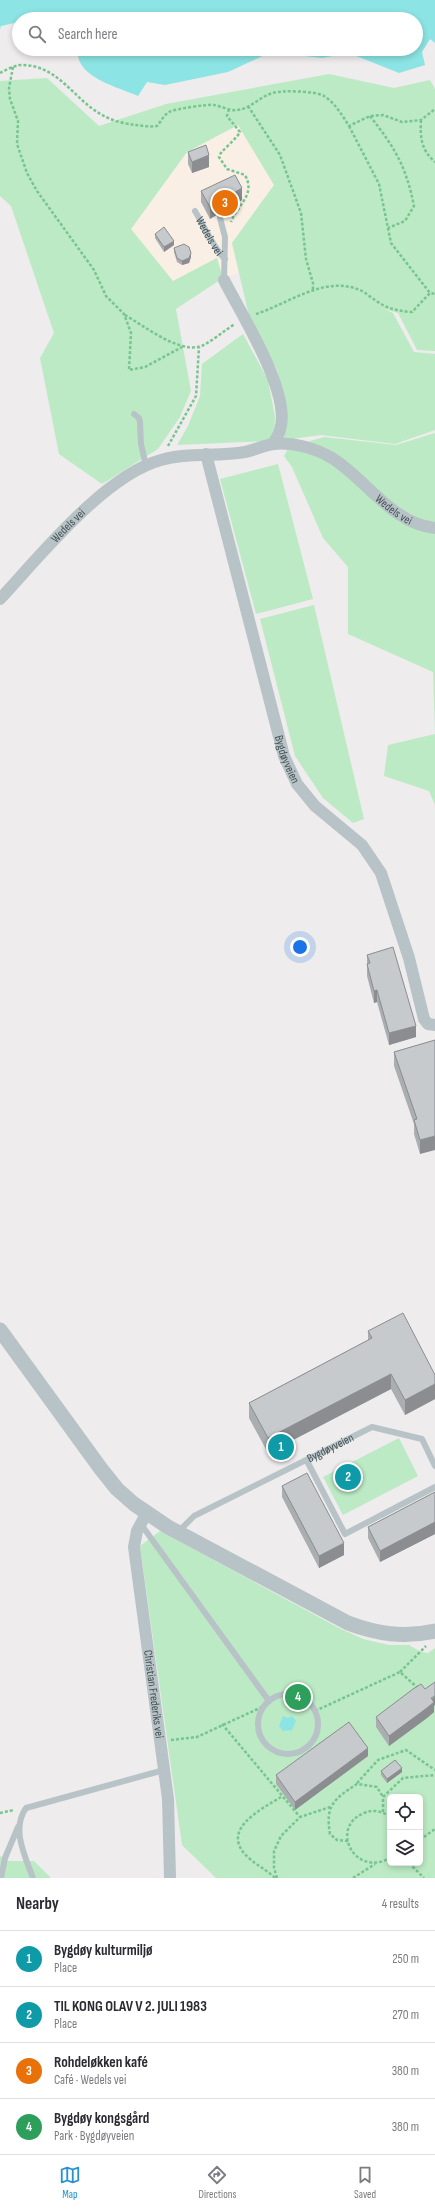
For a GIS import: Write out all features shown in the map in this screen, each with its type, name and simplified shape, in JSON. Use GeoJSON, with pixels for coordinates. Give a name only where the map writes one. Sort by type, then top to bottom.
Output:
{"type":"FeatureCollection","features":[{"type":"Feature","properties":{"kind":"street"},"geometry":{"type":"LineString","coordinates":[[224,280],[265,357],[276,389],[281,411],[280,430],[273,444]]}},
{"type":"Feature","properties":{"kind":"street","name":"Wedels vei"},"geometry":{"type":"LineString","coordinates":[[0,598],[94,501],[114,485],[146,466],[160,460],[206,454],[244,452],[273,444],[309,448],[332,458],[400,515],[424,527],[435,528]]}},
{"type":"Feature","properties":{"kind":"street","name":"Bygdøyveien"},"geometry":{"type":"LineString","coordinates":[[206,454],[284,756],[302,790],[315,806],[362,845],[381,873],[409,958],[424,1019],[428,1024],[435,1025]]}},
{"type":"Feature","properties":{"kind":"street"},"geometry":{"type":"LineString","coordinates":[[0,1330],[112,1483],[143,1518],[178,1532],[334,1616],[360,1628],[400,1636],[432,1637]]}},
{"type":"Feature","properties":{"kind":"street","name":"Christian Frederiks vei"},"geometry":{"type":"LineString","coordinates":[[143,1518],[134,1547],[164,1770],[170,1831],[170,1878]]}},
{"type":"Feature","properties":{"kind":"lane","name":"Wedels vei"},"geometry":{"type":"LineString","coordinates":[[195,211],[208,230],[218,253],[225,259]]}},
{"type":"Feature","properties":{"kind":"lane"},"geometry":{"type":"LineString","coordinates":[[220,218],[225,237],[224,280]]}},
{"type":"Feature","properties":{"kind":"lane"},"geometry":{"type":"LineString","coordinates":[[134,414],[139,418],[140,422],[141,444],[146,466]]}},
{"type":"Feature","properties":{"kind":"lane","name":"Bygdøyveien"},"geometry":{"type":"LineString","coordinates":[[178,1532],[194,1516],[307,1461],[372,1427],[422,1439],[435,1466]]}},
{"type":"Feature","properties":{"kind":"lane"},"geometry":{"type":"LineString","coordinates":[[307,1461],[345,1534],[435,1486]]}},
{"type":"Feature","properties":{"kind":"lane"},"geometry":{"type":"LineString","coordinates":[[143,1518],[269,1701]]}},
{"type":"Feature","properties":{"kind":"lane"},"geometry":{"type":"LineString","coordinates":[[285,1694],[294,1694],[310,1703],[318,1720],[317,1731],[313,1740],[302,1750],[288,1754],[274,1749],[263,1739],[259,1730],[258,1720],[262,1707],[269,1701],[285,1694]]}},
{"type":"Feature","properties":{"kind":"lane"},"geometry":{"type":"LineString","coordinates":[[1,1878],[5,1858],[18,1827],[20,1816],[26,1808],[164,1770]]}},
{"type":"Feature","properties":{"kind":"lane"},"geometry":{"type":"LineString","coordinates":[[18,1827],[22,1846],[33,1878]]}},
{"type":"Feature","properties":{"kind":"path"},"geometry":{"type":"LineString","coordinates":[[13,66],[9,88],[10,99],[18,121],[17,144],[26,173],[37,191],[94,270],[106,296],[124,314],[182,346],[199,346],[244,318],[265,311],[300,294],[313,291],[337,286],[360,290],[380,304],[396,311],[412,312],[430,293]]}},
{"type":"Feature","properties":{"kind":"path"},"geometry":{"type":"LineString","coordinates":[[0,73],[13,66],[30,66],[51,74],[64,82],[91,108],[104,116],[130,125],[157,126],[164,116],[174,110],[192,108],[199,105],[214,105],[235,110],[248,106],[272,93],[297,92],[323,95],[339,110],[379,184],[392,243],[430,293],[435,294]]}},
{"type":"Feature","properties":{"kind":"path"},"geometry":{"type":"LineString","coordinates":[[248,106],[280,155],[301,213],[306,259],[313,283],[313,291]]}},
{"type":"Feature","properties":{"kind":"path"},"geometry":{"type":"LineString","coordinates":[[225,237],[234,215],[249,193],[250,186],[245,175],[227,169],[219,157],[220,152],[233,143],[240,132],[227,116],[229,109]]}},
{"type":"Feature","properties":{"kind":"path"},"geometry":{"type":"LineString","coordinates":[[349,126],[370,116],[383,115],[402,122],[421,120],[435,109]]}},
{"type":"Feature","properties":{"kind":"path"},"geometry":{"type":"LineString","coordinates":[[370,116],[391,144],[408,177],[414,206],[405,221],[388,228]]}},
{"type":"Feature","properties":{"kind":"path"},"geometry":{"type":"LineString","coordinates":[[421,120],[420,139],[428,156],[435,162]]}},
{"type":"Feature","properties":{"kind":"path"},"geometry":{"type":"LineString","coordinates":[[124,314],[131,333],[129,370],[145,367],[182,346]]}},
{"type":"Feature","properties":{"kind":"path"},"geometry":{"type":"LineString","coordinates":[[160,460],[196,396],[199,346]]}},
{"type":"Feature","properties":{"kind":"path"},"geometry":{"type":"LineString","coordinates":[[315,1711],[400,1672],[421,1652],[432,1637]]}},
{"type":"Feature","properties":{"kind":"path"},"geometry":{"type":"LineString","coordinates":[[400,1672],[424,1693]]}},
{"type":"Feature","properties":{"kind":"path"},"geometry":{"type":"LineString","coordinates":[[160,1742],[196,1737],[262,1707]]}},
{"type":"Feature","properties":{"kind":"path"},"geometry":{"type":"LineString","coordinates":[[222,1724],[281,1797],[300,1817]]}},
{"type":"Feature","properties":{"kind":"path"},"geometry":{"type":"LineString","coordinates":[[348,1841],[337,1840],[330,1834],[327,1821],[330,1807],[336,1799],[357,1784],[378,1760],[406,1750],[435,1770]]}},
{"type":"Feature","properties":{"kind":"path"},"geometry":{"type":"LineString","coordinates":[[382,1812],[384,1797],[403,1778],[435,1775]]}},
{"type":"Feature","properties":{"kind":"path"},"geometry":{"type":"LineString","coordinates":[[357,1784],[378,1787],[384,1797]]}},
{"type":"Feature","properties":{"kind":"path"},"geometry":{"type":"LineString","coordinates":[[276,1878],[249,1858],[239,1846],[238,1836],[249,1817],[281,1797]]}},
{"type":"Feature","properties":{"kind":"path"},"geometry":{"type":"LineString","coordinates":[[276,1878],[274,1868],[274,1851],[281,1836],[300,1817],[330,1807]]}},
{"type":"Feature","properties":{"kind":"path"},"geometry":{"type":"LineString","coordinates":[[376,1864],[359,1860],[352,1854],[348,1841],[349,1828],[360,1815],[368,1812],[382,1812],[387,1815]]}},
{"type":"Feature","properties":{"kind":"path"},"geometry":{"type":"LineString","coordinates":[[423,1838],[435,1829]]}},
{"type":"Feature","properties":{"kind":"path"},"geometry":{"type":"LineString","coordinates":[[353,1878],[387,1859]]}},
{"type":"Feature","properties":{"kind":"path"},"geometry":{"type":"LineString","coordinates":[[412,1866],[424,1878]]}},
{"type":"Feature","properties":{"kind":"shaded area"},"geometry":{"type":"Polygon","coordinates":[[[238,125],[274,185],[232,243],[239,273],[223,278],[217,258],[173,281],[131,229],[187,152],[238,125]]]}},
{"type":"Feature","properties":{"kind":"green space"},"geometry":{"type":"Polygon","coordinates":[[[329,74],[394,88],[430,80],[435,89],[435,351],[417,350],[398,313],[384,309],[393,313],[414,352],[435,354],[435,430],[395,444],[321,435],[284,440],[287,414],[277,370],[250,320],[232,243],[274,185],[238,125],[187,152],[131,229],[173,281],[217,258],[223,278],[176,309],[191,391],[180,417],[158,449],[102,484],[59,454],[40,358],[54,333],[11,206],[0,196],[0,81],[47,78],[99,126],[166,104],[329,74]]]}},
{"type":"Feature","properties":{"kind":"green space"},"geometry":{"type":"Polygon","coordinates":[[[243,334],[268,380],[275,417],[274,433],[268,441],[177,445],[188,426],[200,396],[202,364],[243,334]]]}},
{"type":"Feature","properties":{"kind":"green space"},"geometry":{"type":"Polygon","coordinates":[[[435,433],[435,734],[433,672],[348,634],[348,567],[323,538],[292,467],[284,456],[289,447],[324,437],[396,445],[435,433]]]}},
{"type":"Feature","properties":{"kind":"green space"},"geometry":{"type":"Polygon","coordinates":[[[278,464],[313,599],[256,614],[220,479],[278,464]]]}},
{"type":"Feature","properties":{"kind":"green space"},"geometry":{"type":"Polygon","coordinates":[[[314,605],[364,819],[353,823],[323,798],[295,756],[260,619],[314,605]]]}},
{"type":"Feature","properties":{"kind":"green space"},"geometry":{"type":"Polygon","coordinates":[[[435,734],[435,805],[429,791],[384,776],[388,745],[435,734]]]}},
{"type":"Feature","properties":{"kind":"green space"},"geometry":{"type":"Polygon","coordinates":[[[399,1438],[418,1476],[343,1515],[323,1477],[399,1438]]]}},
{"type":"Feature","properties":{"kind":"green space"},"geometry":{"type":"Polygon","coordinates":[[[160,1531],[339,1628],[363,1639],[389,1645],[409,1645],[421,1652],[428,1653],[435,1648],[435,1878],[216,1878],[182,1845],[140,1546],[160,1531]]]}},
{"type":"Feature","properties":{"kind":"green space"},"geometry":{"type":"Polygon","coordinates":[[[0,1856],[9,1861],[34,1861],[51,1878],[0,1878],[0,1856]]]}},
{"type":"Feature","properties":{"kind":"water"},"geometry":{"type":"Polygon","coordinates":[[[0,0],[435,0],[435,43],[430,39],[423,50],[423,12],[12,12],[12,23],[1,26],[0,29],[0,0]]]}},
{"type":"Feature","properties":{"kind":"water"},"geometry":{"type":"Polygon","coordinates":[[[79,56],[262,56],[228,72],[165,85],[147,82],[138,96],[99,80],[83,67],[79,56]]]}},
{"type":"Feature","properties":{"kind":"water"},"geometry":{"type":"Polygon","coordinates":[[[305,56],[333,56],[322,58],[305,56]]]}},
{"type":"Feature","properties":{"kind":"water"},"geometry":{"type":"Polygon","coordinates":[[[356,56],[423,56],[425,65],[399,73],[356,56]]]}},
{"type":"Feature","properties":{"kind":"water"},"geometry":{"type":"Polygon","coordinates":[[[283,1716],[288,1718],[292,1716],[296,1721],[292,1730],[283,1731],[279,1726],[283,1716]]]}},
{"type":"Feature","properties":{"kind":"building"},"geometry":{"type":"Polygon","coordinates":[[[206,145],[209,155],[192,162],[188,152],[206,145]]]}},
{"type":"Feature","properties":{"kind":"building"},"geometry":{"type":"Polygon","coordinates":[[[235,175],[242,188],[230,195],[233,201],[224,205],[218,202],[210,207],[201,191],[235,175]]]}},
{"type":"Feature","properties":{"kind":"building"},"geometry":{"type":"Polygon","coordinates":[[[164,227],[174,241],[164,247],[155,234],[164,227]]]}},
{"type":"Feature","properties":{"kind":"building"},"geometry":{"type":"Polygon","coordinates":[[[184,244],[189,247],[191,253],[189,258],[182,261],[177,258],[174,248],[184,244]]]}},
{"type":"Feature","properties":{"kind":"building"},"geometry":{"type":"Polygon","coordinates":[[[393,947],[416,1026],[389,1033],[377,990],[374,991],[367,964],[370,963],[367,955],[393,947]]]}},
{"type":"Feature","properties":{"kind":"building"},"geometry":{"type":"Polygon","coordinates":[[[435,1040],[435,1136],[420,1140],[414,1120],[417,1119],[394,1052],[435,1040]]]}},
{"type":"Feature","properties":{"kind":"building"},"geometry":{"type":"Polygon","coordinates":[[[403,1313],[435,1375],[435,1384],[405,1400],[391,1374],[268,1438],[249,1403],[372,1338],[368,1331],[403,1313]]]}},
{"type":"Feature","properties":{"kind":"building"},"geometry":{"type":"Polygon","coordinates":[[[307,1473],[344,1543],[319,1556],[282,1486],[307,1473]]]}},
{"type":"Feature","properties":{"kind":"building"},"geometry":{"type":"Polygon","coordinates":[[[435,1492],[435,1522],[380,1551],[368,1527],[435,1492]]]}},
{"type":"Feature","properties":{"kind":"building"},"geometry":{"type":"Polygon","coordinates":[[[435,1682],[435,1696],[431,1698],[434,1702],[389,1736],[376,1717],[421,1684],[425,1689],[435,1682]]]}},
{"type":"Feature","properties":{"kind":"building"},"geometry":{"type":"Polygon","coordinates":[[[349,1722],[368,1748],[295,1802],[276,1775],[349,1722]]]}},
{"type":"Feature","properties":{"kind":"building"},"geometry":{"type":"Polygon","coordinates":[[[395,1760],[402,1768],[387,1779],[381,1771],[395,1760]]]}},
{"type":"Feature","properties":{"kind":"place","name":"Rohdeløkken kafé"},"geometry":{"type":"Point","coordinates":[225,203]}},
{"type":"Feature","properties":{"kind":"place","name":"Bygdøy kulturmiljø"},"geometry":{"type":"Point","coordinates":[281,1447]}},
{"type":"Feature","properties":{"kind":"place","name":"TIL KONG OLAV V 2. JULI 1983"},"geometry":{"type":"Point","coordinates":[348,1477]}},
{"type":"Feature","properties":{"kind":"place","name":"Bygdøy kongsgård"},"geometry":{"type":"Point","coordinates":[298,1697]}}]}
